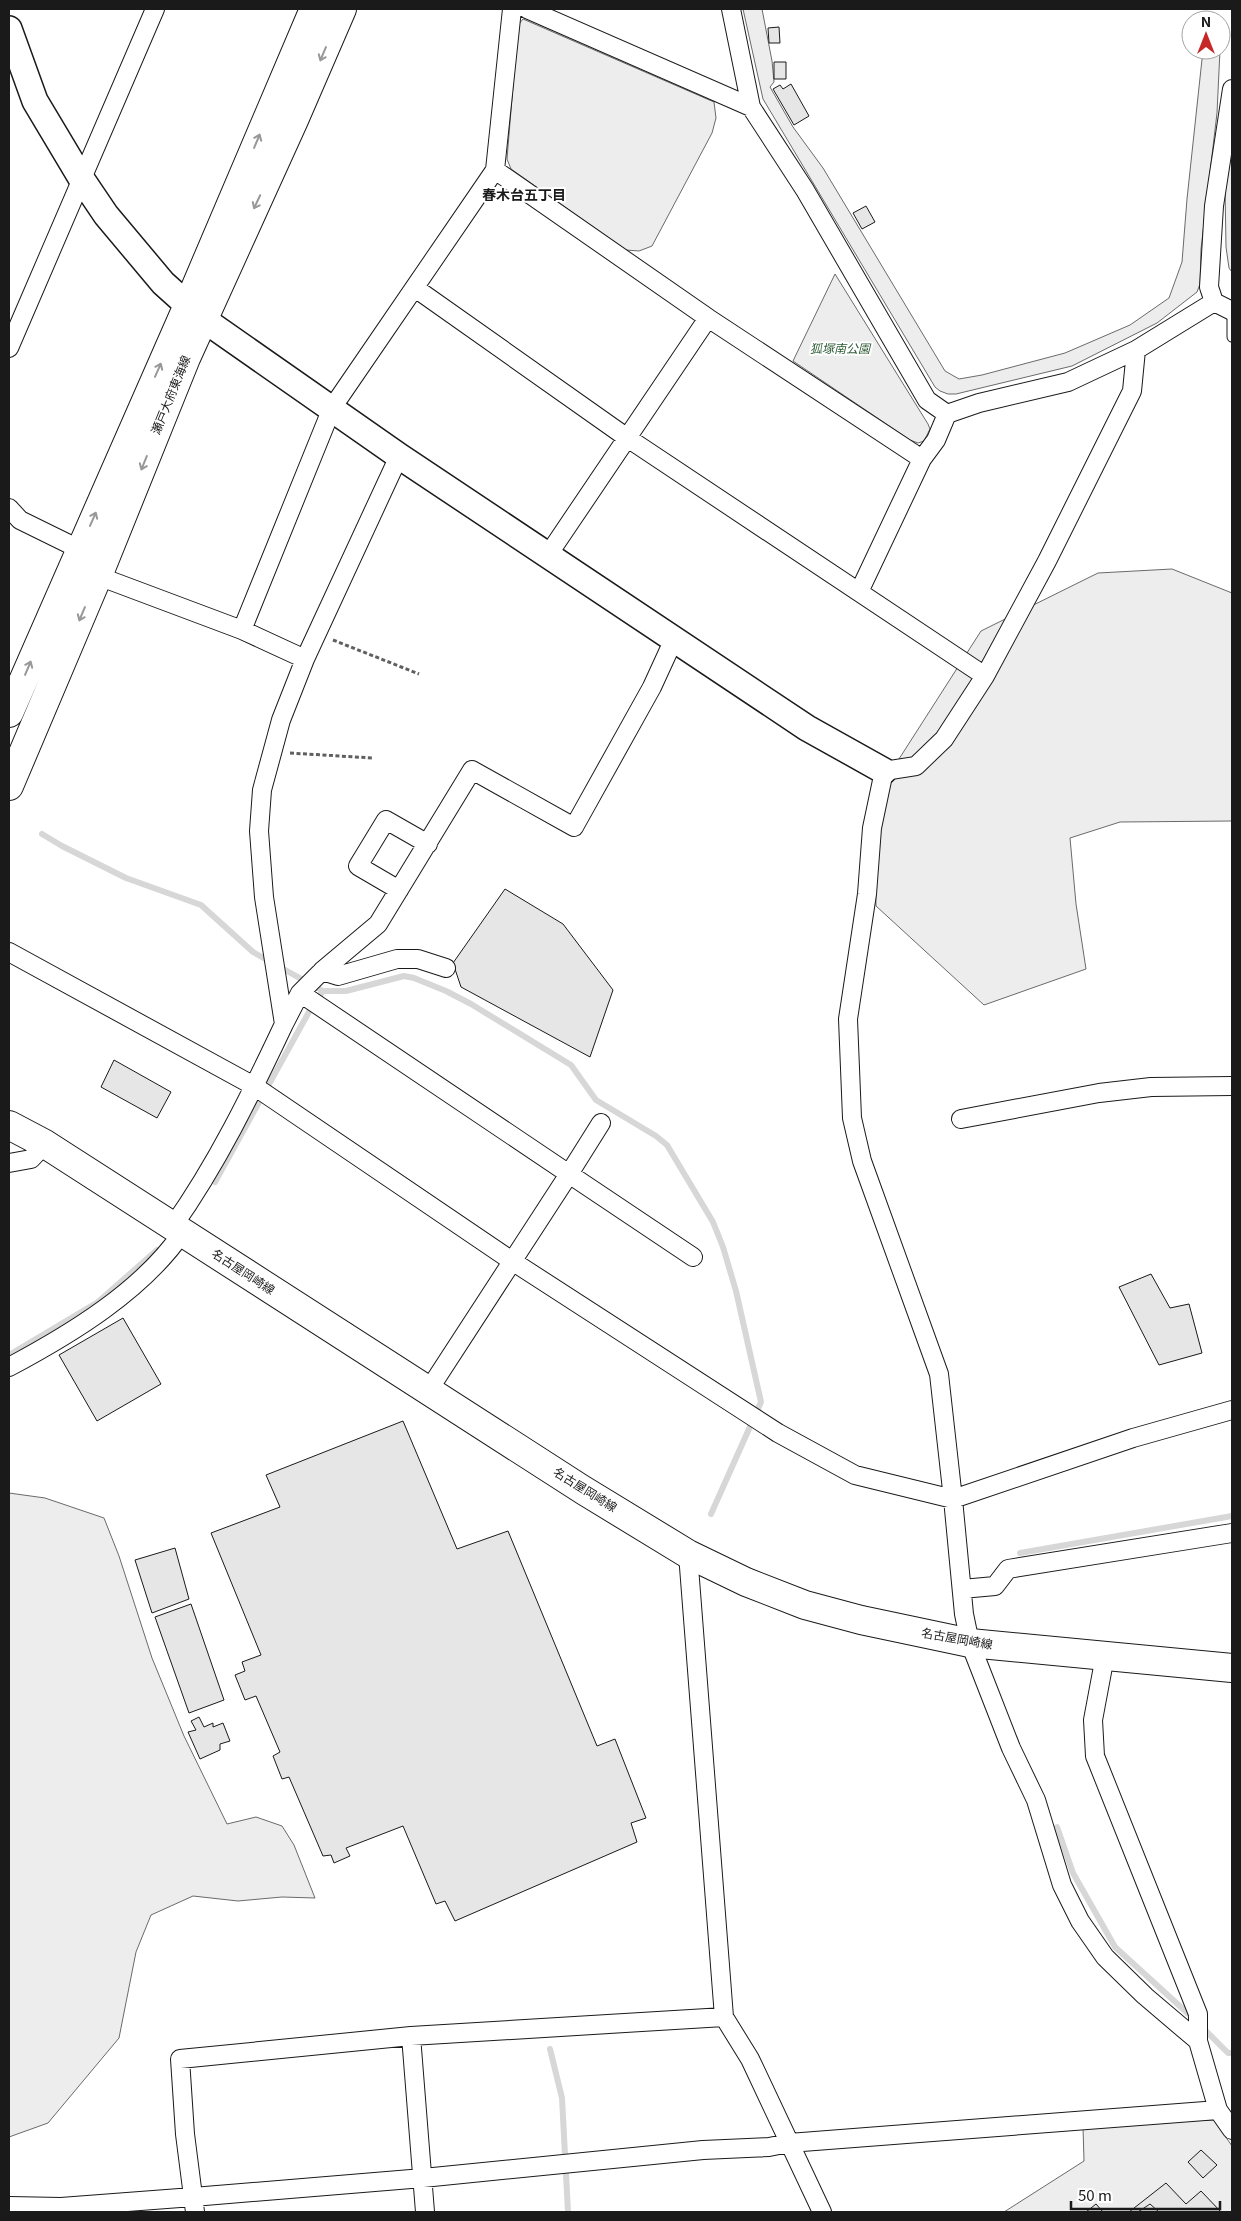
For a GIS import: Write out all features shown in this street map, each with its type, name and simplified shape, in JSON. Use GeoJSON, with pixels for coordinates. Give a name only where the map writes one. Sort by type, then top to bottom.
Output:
{"type":"FeatureCollection","features":[{"type":"Feature","properties":{"kind":"main road","name":"瀬戸大府東海線"},"geometry":{"type":"LineString","coordinates":[[9,786],[98,576],[195,312],[314,9]]}},
{"type":"Feature","properties":{"kind":"main road","name":"瀬戸大府東海線"},"geometry":{"type":"LineString","coordinates":[[9,713],[79,548],[195,312],[294,120],[342,9]]}},
{"type":"Feature","properties":{"kind":"main road","name":"名古屋岡崎線"},"geometry":{"type":"LineString","coordinates":[[9,1125],[45,1144],[428,1391],[688,1554],[746,1582],[805,1605],[861,1620],[970,1643],[1232,1668]]}},
{"type":"Feature","properties":{"kind":"street"},"geometry":{"type":"LineString","coordinates":[[9,348],[14,318],[81,178],[155,9]]}},
{"type":"Feature","properties":{"kind":"street"},"geometry":{"type":"LineString","coordinates":[[242,630],[332,408],[495,170],[512,9]]}},
{"type":"Feature","properties":{"kind":"street"},"geometry":{"type":"LineString","coordinates":[[527,9],[751,107]]}},
{"type":"Feature","properties":{"kind":"street"},"geometry":{"type":"LineString","coordinates":[[731,9],[751,107],[805,190],[927,400],[947,414]]}},
{"type":"Feature","properties":{"kind":"street"},"geometry":{"type":"LineString","coordinates":[[10,36],[35,101],[81,178],[106,215],[163,283],[195,312],[232,341],[332,408],[399,456],[674,640],[807,728],[884,771],[916,766],[944,739],[985,676],[1047,561],[1128,399],[1132,390],[1136,350]]}},
{"type":"Feature","properties":{"kind":"street"},"geometry":{"type":"LineString","coordinates":[[1232,89],[1214,206],[1209,287],[1214,302],[1232,312]]}},
{"type":"Feature","properties":{"kind":"street"},"geometry":{"type":"LineString","coordinates":[[495,170],[708,318],[922,459]]}},
{"type":"Feature","properties":{"kind":"street"},"geometry":{"type":"LineString","coordinates":[[415,288],[626,437],[985,676]]}},
{"type":"Feature","properties":{"kind":"street"},"geometry":{"type":"LineString","coordinates":[[859,592],[922,459],[936,440],[947,414],[979,403],[1068,382],[1136,350],[1214,302]]}},
{"type":"Feature","properties":{"kind":"street"},"geometry":{"type":"LineString","coordinates":[[548,556],[626,437],[708,318]]}},
{"type":"Feature","properties":{"kind":"street"},"geometry":{"type":"LineString","coordinates":[[284,1024],[264,897],[259,831],[262,790],[271,752],[305,659],[399,456]]}},
{"type":"Feature","properties":{"kind":"street"},"geometry":{"type":"LineString","coordinates":[[9,508],[20,520],[79,548]]}},
{"type":"Feature","properties":{"kind":"street"},"geometry":{"type":"LineString","coordinates":[[98,576],[242,630],[305,659]]}},
{"type":"Feature","properties":{"kind":"street"},"geometry":{"type":"LineString","coordinates":[[9,1367],[39,1351],[108,1307],[169,1251],[177,1230],[254,1086],[300,993],[322,971],[378,924],[472,770],[574,827],[652,687],[674,640]]}},
{"type":"Feature","properties":{"kind":"street"},"geometry":{"type":"LineString","coordinates":[[884,771],[872,828],[867,894],[848,1019],[852,1118],[862,1161],[939,1374],[954,1499],[964,1614],[970,1643],[1011,1748],[1036,1800],[1062,1885],[1080,1921],[1105,1957],[1145,1996],[1198,2041]]}},
{"type":"Feature","properties":{"kind":"street"},"geometry":{"type":"LineString","coordinates":[[399,890],[358,866],[386,820],[428,844]]}},
{"type":"Feature","properties":{"kind":"street"},"geometry":{"type":"LineString","coordinates":[[9,952],[254,1086],[512,1261],[778,1433],[855,1475],[954,1499],[1133,1438],[1232,1410]]}},
{"type":"Feature","properties":{"kind":"street"},"geometry":{"type":"LineString","coordinates":[[322,971],[338,976],[397,959],[418,959],[446,968]]}},
{"type":"Feature","properties":{"kind":"street"},"geometry":{"type":"LineString","coordinates":[[300,993],[693,1258]]}},
{"type":"Feature","properties":{"kind":"street"},"geometry":{"type":"LineString","coordinates":[[960,1119],[1099,1093],[1151,1086],[1232,1086]]}},
{"type":"Feature","properties":{"kind":"street"},"geometry":{"type":"LineString","coordinates":[[428,1391],[601,1122]]}},
{"type":"Feature","properties":{"kind":"street"},"geometry":{"type":"LineString","coordinates":[[9,1163],[31,1159],[45,1144]]}},
{"type":"Feature","properties":{"kind":"street"},"geometry":{"type":"LineString","coordinates":[[962,1589],[995,1586],[1008,1569],[1232,1533]]}},
{"type":"Feature","properties":{"kind":"street"},"geometry":{"type":"LineString","coordinates":[[688,1554],[724,2017],[750,2059],[822,2212]]}},
{"type":"Feature","properties":{"kind":"street"},"geometry":{"type":"LineString","coordinates":[[1105,1656],[1093,1720],[1095,1756],[1198,2014],[1198,2041],[1218,2110],[1232,2130]]}},
{"type":"Feature","properties":{"kind":"street"},"geometry":{"type":"LineString","coordinates":[[194,2205],[185,2134],[180,2059],[411,2036],[724,2017]]}},
{"type":"Feature","properties":{"kind":"street"},"geometry":{"type":"LineString","coordinates":[[411,2036],[425,2212]]}},
{"type":"Feature","properties":{"kind":"street"},"geometry":{"type":"LineString","coordinates":[[9,2206],[194,2205],[423,2178],[694,2151],[769,2147],[789,2143],[1218,2110]]}},
{"type":"Feature","properties":{"kind":"lane"},"geometry":{"type":"LineString","coordinates":[[1232,312],[1232,337]]}},
{"type":"Feature","properties":{"kind":"path"},"geometry":{"type":"LineString","coordinates":[[318,634],[419,674]]}},
{"type":"Feature","properties":{"kind":"path"},"geometry":{"type":"LineString","coordinates":[[271,752],[372,758]]}},
{"type":"Feature","properties":{"kind":"shaded area"},"geometry":{"type":"Polygon","coordinates":[[[743,9],[762,9],[772,61],[774,82],[770,87],[793,127],[823,168],[945,371],[959,379],[982,375],[1065,353],[1130,325],[1169,298],[1182,262],[1202,60],[1220,60],[1217,113],[1201,249],[1200,284],[1197,292],[1157,323],[1072,366],[956,394],[940,391],[935,387],[763,99],[743,9]]]}},
{"type":"Feature","properties":{"kind":"shaded area"},"geometry":{"type":"Polygon","coordinates":[[[523,19],[714,102],[716,118],[712,133],[652,246],[639,251],[626,250],[511,169],[507,159],[518,25],[523,19]]]}},
{"type":"Feature","properties":{"kind":"shaded area"},"geometry":{"type":"Polygon","coordinates":[[[1232,133],[1232,272],[1229,268],[1226,247],[1225,186],[1232,133]]]}},
{"type":"Feature","properties":{"kind":"shaded area","name":"狐塚南公園"},"geometry":{"type":"Polygon","coordinates":[[[835,274],[928,424],[930,429],[924,441],[918,443],[910,440],[793,361],[835,274]]]}},
{"type":"Feature","properties":{"kind":"shaded area"},"geometry":{"type":"Polygon","coordinates":[[[1172,569],[1232,593],[1232,821],[1120,822],[1070,838],[1076,904],[1086,969],[984,1005],[876,906],[875,856],[890,773],[981,631],[1098,573],[1172,569]]]}},
{"type":"Feature","properties":{"kind":"shaded area"},"geometry":{"type":"Polygon","coordinates":[[[9,1493],[45,1498],[104,1518],[119,1556],[152,1658],[184,1736],[227,1824],[256,1817],[282,1826],[294,1845],[315,1898],[282,1897],[238,1901],[193,1896],[151,1915],[136,1952],[119,2038],[48,2123],[9,2137],[9,1493]]]}},
{"type":"Feature","properties":{"kind":"shaded area"},"geometry":{"type":"Polygon","coordinates":[[[1214,2120],[1232,2146],[1232,2212],[1004,2212],[1084,2161],[1083,2127],[1123,2123],[1214,2120]]]}},
{"type":"Feature","properties":{"kind":"building"},"geometry":{"type":"Polygon","coordinates":[[[779,27],[780,43],[769,43],[768,28],[779,27]]]}},
{"type":"Feature","properties":{"kind":"building"},"geometry":{"type":"Polygon","coordinates":[[[774,62],[786,62],[786,79],[774,79],[774,62]]]}},
{"type":"Feature","properties":{"kind":"building"},"geometry":{"type":"Polygon","coordinates":[[[791,84],[809,116],[794,125],[773,89],[780,85],[783,89],[791,84]]]}},
{"type":"Feature","properties":{"kind":"building"},"geometry":{"type":"Polygon","coordinates":[[[866,206],[875,222],[862,229],[853,213],[866,206]]]}},
{"type":"Feature","properties":{"kind":"building"},"geometry":{"type":"Polygon","coordinates":[[[505,889],[563,924],[613,990],[590,1057],[461,987],[453,963],[505,889]]]}},
{"type":"Feature","properties":{"kind":"building"},"geometry":{"type":"Polygon","coordinates":[[[114,1060],[171,1092],[157,1118],[101,1087],[114,1060]]]}},
{"type":"Feature","properties":{"kind":"building"},"geometry":{"type":"Polygon","coordinates":[[[1151,1274],[1170,1308],[1189,1304],[1202,1353],[1159,1365],[1119,1287],[1151,1274]]]}},
{"type":"Feature","properties":{"kind":"building"},"geometry":{"type":"Polygon","coordinates":[[[123,1318],[161,1384],[97,1421],[59,1355],[123,1318]]]}},
{"type":"Feature","properties":{"kind":"building"},"geometry":{"type":"Polygon","coordinates":[[[403,1421],[457,1549],[508,1531],[597,1746],[615,1739],[646,1818],[631,1823],[637,1842],[455,1921],[445,1901],[436,1904],[403,1826],[346,1848],[350,1856],[334,1863],[331,1855],[323,1856],[289,1777],[282,1779],[273,1756],[280,1752],[256,1696],[245,1700],[235,1675],[245,1671],[242,1662],[261,1655],[211,1533],[280,1507],[266,1475],[403,1421]]]}},
{"type":"Feature","properties":{"kind":"building"},"geometry":{"type":"Polygon","coordinates":[[[175,1548],[189,1599],[152,1613],[135,1560],[175,1548]]]}},
{"type":"Feature","properties":{"kind":"building"},"geometry":{"type":"Polygon","coordinates":[[[191,1604],[224,1700],[189,1713],[155,1617],[191,1604]]]}},
{"type":"Feature","properties":{"kind":"building"},"geometry":{"type":"Polygon","coordinates":[[[199,1717],[204,1727],[213,1723],[213,1727],[223,1723],[230,1741],[220,1744],[220,1750],[200,1759],[188,1732],[196,1730],[191,1721],[199,1717]]]}},
{"type":"Feature","properties":{"kind":"building"},"geometry":{"type":"Polygon","coordinates":[[[1201,2150],[1217,2165],[1203,2178],[1188,2162],[1201,2150]]]}},
{"type":"Feature","properties":{"kind":"building"},"geometry":{"type":"Polygon","coordinates":[[[1166,2183],[1186,2204],[1201,2191],[1221,2212],[1159,2212],[1150,2204],[1138,2212],[1129,2212],[1166,2183]]]}},
{"type":"Feature","properties":{"kind":"building"},"geometry":{"type":"Polygon","coordinates":[[[1096,2204],[1103,2212],[1086,2212],[1096,2204]]]}},
{"type":"Feature","properties":{"kind":"waterway"},"geometry":{"type":"LineString","coordinates":[[42,834],[126,878],[201,905],[253,952],[323,991]]}},
{"type":"Feature","properties":{"kind":"waterway"},"geometry":{"type":"LineString","coordinates":[[215,1182],[310,1010],[323,991],[346,991],[404,976],[414,978],[471,1004],[571,1065],[596,1100],[656,1136],[667,1145],[713,1222],[723,1247],[736,1291],[761,1402],[711,1514]]}},
{"type":"Feature","properties":{"kind":"waterway"},"geometry":{"type":"LineString","coordinates":[[9,1355],[98,1302],[157,1250]]}},
{"type":"Feature","properties":{"kind":"waterway"},"geometry":{"type":"LineString","coordinates":[[1020,1553],[1232,1516]]}},
{"type":"Feature","properties":{"kind":"waterway"},"geometry":{"type":"LineString","coordinates":[[1057,1827],[1073,1873],[1115,1947],[1194,2019]]}},
{"type":"Feature","properties":{"kind":"waterway"},"geometry":{"type":"LineString","coordinates":[[1201,2026],[1228,2053],[1232,2053]]}},
{"type":"Feature","properties":{"kind":"waterway"},"geometry":{"type":"LineString","coordinates":[[550,2049],[562,2098],[568,2212]]}},
{"type":"Feature","properties":{"kind":"district","name":"春木台五丁目"},"geometry":{"type":"Point","coordinates":[524,195]}}]}
